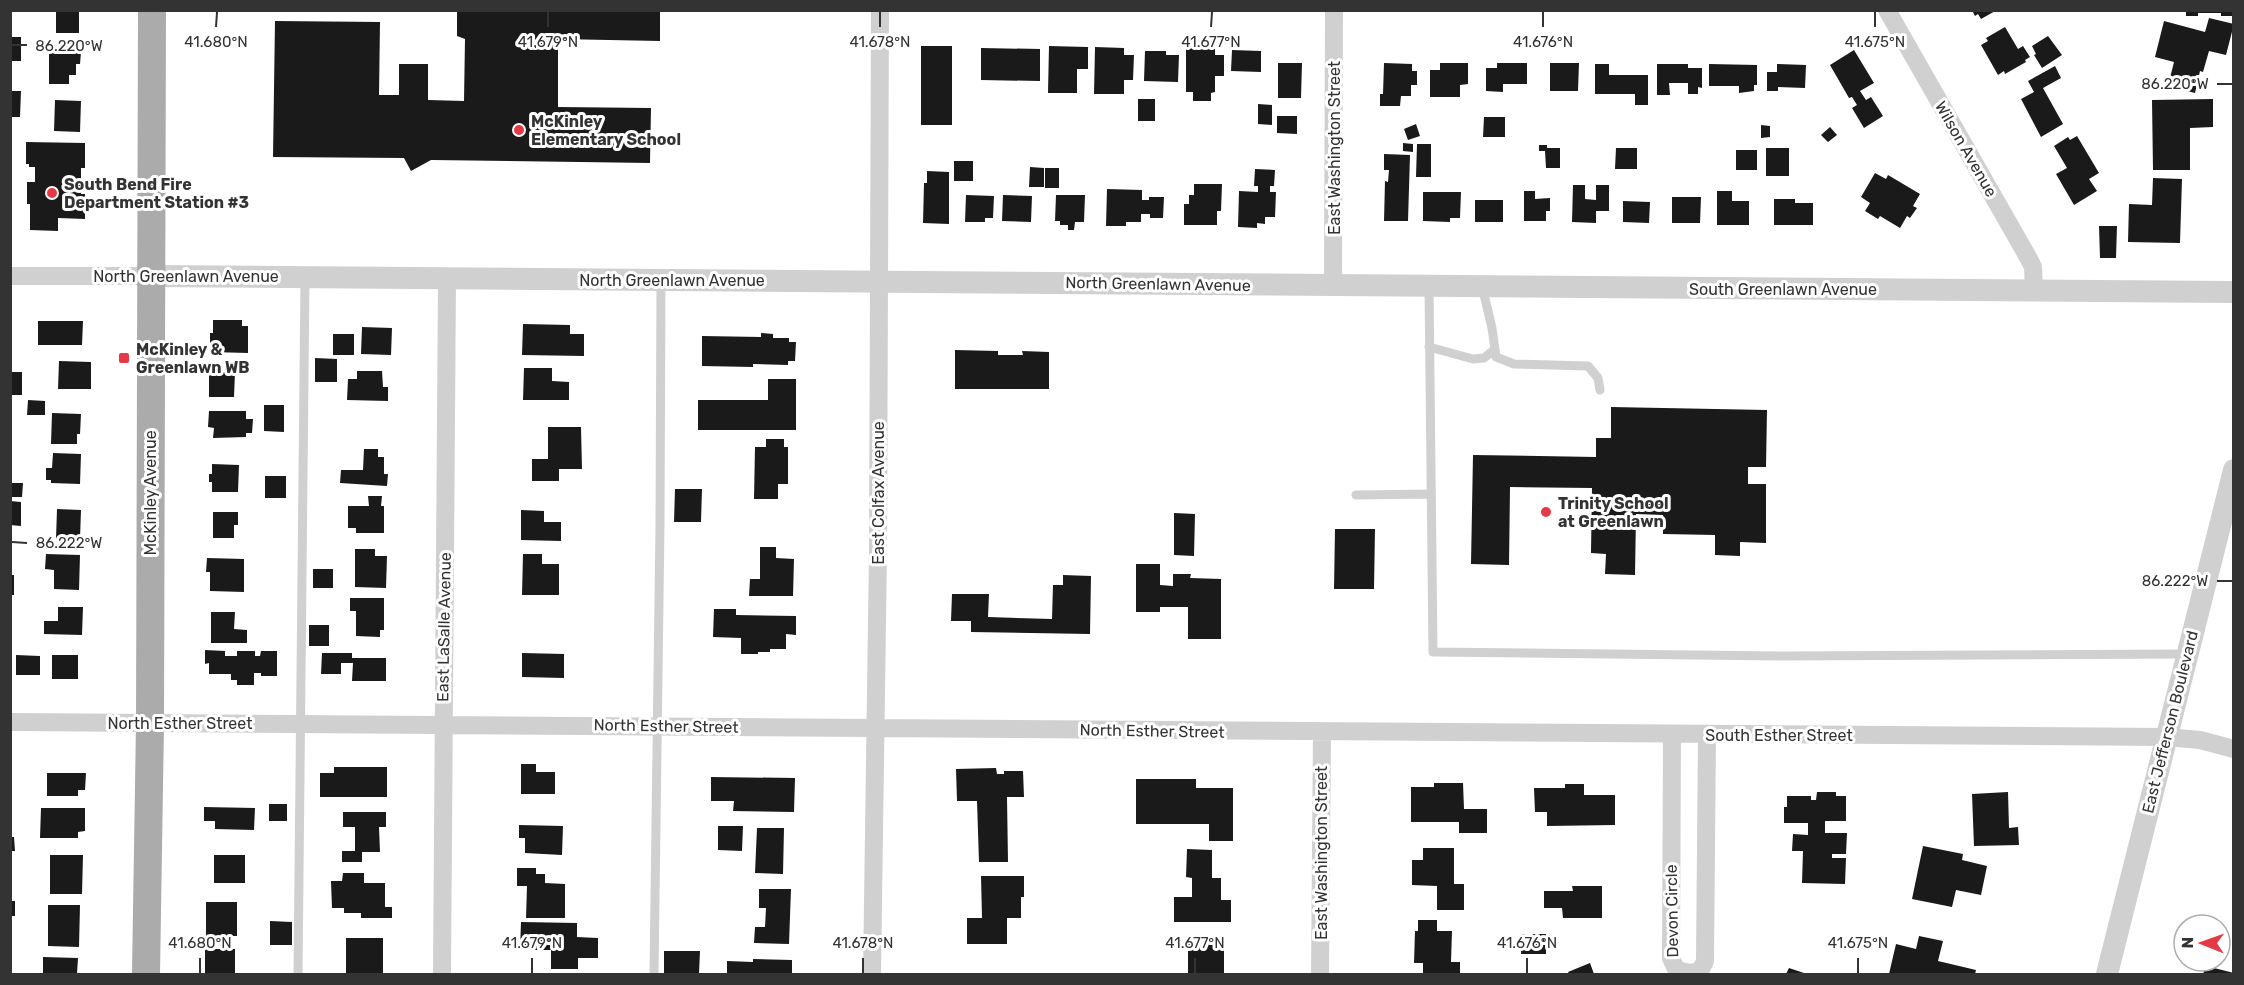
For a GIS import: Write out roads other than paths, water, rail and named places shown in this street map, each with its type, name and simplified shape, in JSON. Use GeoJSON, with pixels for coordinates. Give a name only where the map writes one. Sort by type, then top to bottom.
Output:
{"type":"FeatureCollection","features":[{"type":"Feature","properties":{"kind":"main road","name":"McKinley Avenue"},"geometry":{"type":"LineString","coordinates":[[146,975],[150,724],[152,10]]}},
{"type":"Feature","properties":{"kind":"street","name":"East Colfax Avenue"},"geometry":{"type":"LineString","coordinates":[[872,975],[878,539],[880,10]]}},
{"type":"Feature","properties":{"kind":"street","name":"East Washington Street"},"geometry":{"type":"LineString","coordinates":[[1333,286],[1335,10]]}},
{"type":"Feature","properties":{"kind":"street","name":"Wilson Avenue"},"geometry":{"type":"LineString","coordinates":[[1887,10],[2029,259],[2033,267],[2034,291]]}},
{"type":"Feature","properties":{"kind":"street","name":"North Greenlawn Avenue"},"geometry":{"type":"LineString","coordinates":[[10,276],[661,279],[1333,286]]}},
{"type":"Feature","properties":{"kind":"street","name":"East LaSalle Avenue"},"geometry":{"type":"LineString","coordinates":[[442,975],[447,279]]}},
{"type":"Feature","properties":{"kind":"street","name":"South Greenlawn Avenue"},"geometry":{"type":"LineString","coordinates":[[1333,286],[2234,292]]}},
{"type":"Feature","properties":{"kind":"street","name":"East Jefferson Boulevard"},"geometry":{"type":"LineString","coordinates":[[2107,975],[2234,470]]}},
{"type":"Feature","properties":{"kind":"street","name":"North Esther Street"},"geometry":{"type":"LineString","coordinates":[[10,722],[1322,732]]}},
{"type":"Feature","properties":{"kind":"street","name":"East Washington Street"},"geometry":{"type":"LineString","coordinates":[[1320,975],[1322,732]]}},
{"type":"Feature","properties":{"kind":"street","name":"South Esther Street"},"geometry":{"type":"LineString","coordinates":[[1322,732],[2166,737],[2200,741],[2234,749]]}},
{"type":"Feature","properties":{"kind":"street","name":"Devon Circle"},"geometry":{"type":"LineString","coordinates":[[1672,734],[1671,958],[1676,969],[1685,973],[1696,973],[1702,969],[1705,961],[1707,735]]}},
{"type":"Feature","properties":{"kind":"lane"},"geometry":{"type":"LineString","coordinates":[[298,975],[304,277]]}},
{"type":"Feature","properties":{"kind":"lane"},"geometry":{"type":"LineString","coordinates":[[654,975],[661,279]]}},
{"type":"Feature","properties":{"kind":"lane"},"geometry":{"type":"LineString","coordinates":[[1429,286],[1433,652],[1784,656],[2187,654]]}},
{"type":"Feature","properties":{"kind":"lane"},"geometry":{"type":"LineString","coordinates":[[1482,286],[1496,357],[1514,364],[1588,366],[1598,378],[1600,390]]}},
{"type":"Feature","properties":{"kind":"lane"},"geometry":{"type":"LineString","coordinates":[[1429,347],[1473,359],[1484,357],[1495,349]]}},
{"type":"Feature","properties":{"kind":"lane"},"geometry":{"type":"LineString","coordinates":[[1356,495],[1431,494]]}},
{"type":"Feature","properties":{"kind":"place","name":"McKinley Elementary School"},"geometry":{"type":"Point","coordinates":[519,130]}},
{"type":"Feature","properties":{"kind":"place","name":"South Bend Fire Department Station #3"},"geometry":{"type":"Point","coordinates":[52,193]}},
{"type":"Feature","properties":{"kind":"place","name":"McKinley & Greenlawn WB"},"geometry":{"type":"Point","coordinates":[124,358]}},
{"type":"Feature","properties":{"kind":"place","name":"Trinity School at Greenlawn"},"geometry":{"type":"Point","coordinates":[1546,512]}}]}
